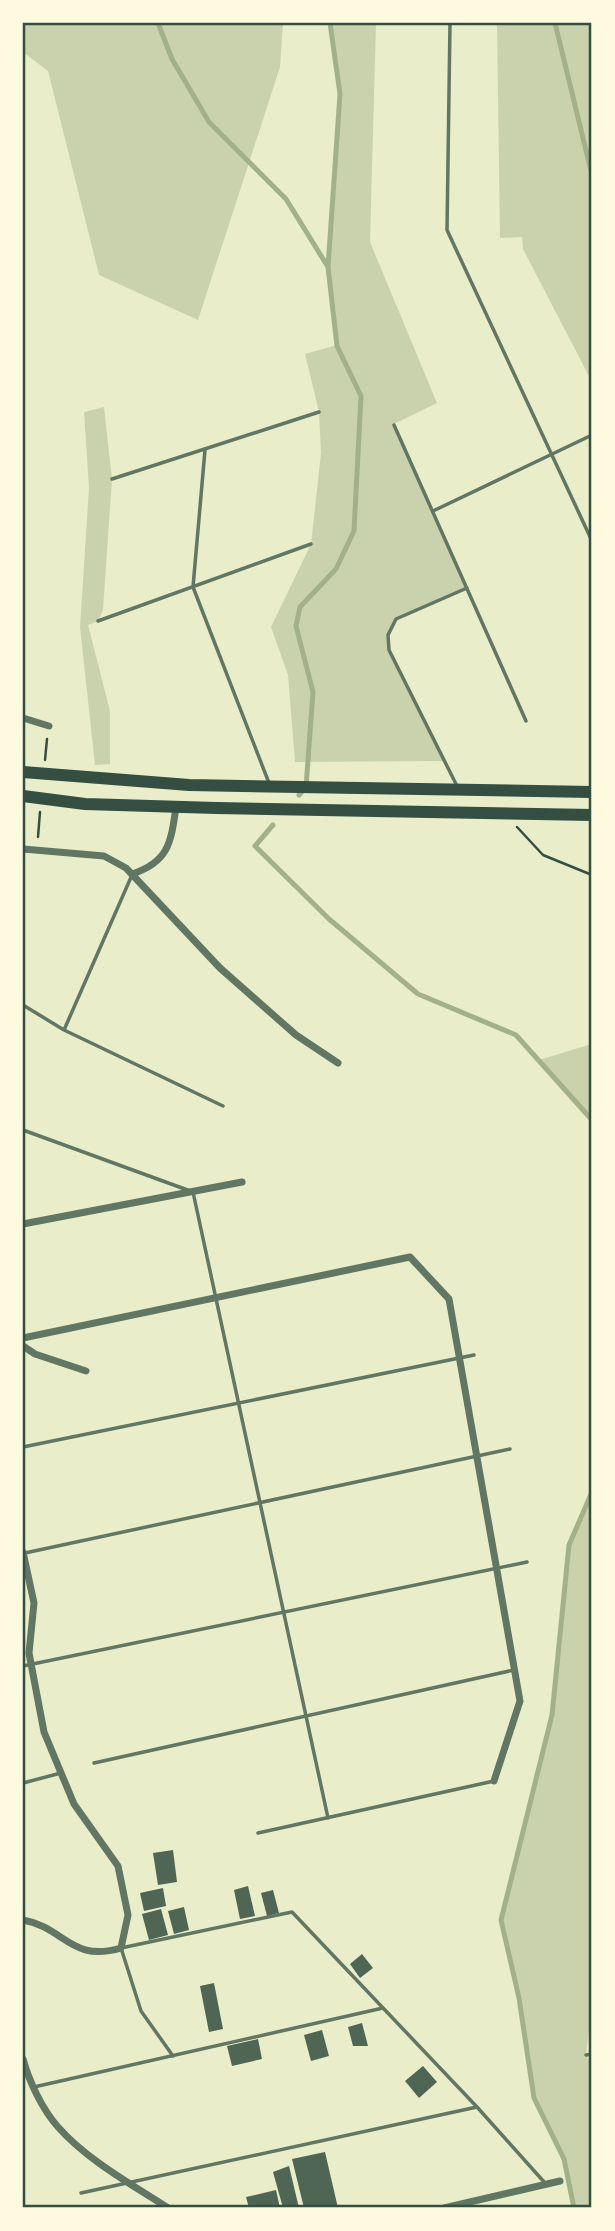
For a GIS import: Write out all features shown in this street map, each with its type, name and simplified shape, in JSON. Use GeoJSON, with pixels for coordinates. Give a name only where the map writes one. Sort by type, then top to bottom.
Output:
{"type":"FeatureCollection","features":[{"type":"Feature","properties":{"kind":"highway"},"geometry":{"type":"LineString","coordinates":[[23,772],[189,785],[592,792]]}},
{"type":"Feature","properties":{"kind":"highway"},"geometry":{"type":"LineString","coordinates":[[23,796],[85,804],[592,815]]}},
{"type":"Feature","properties":{"kind":"street"},"geometry":{"type":"LineString","coordinates":[[23,718],[49,726]]}},
{"type":"Feature","properties":{"kind":"street"},"geometry":{"type":"LineString","coordinates":[[132,874],[148,869],[162,857],[171,838],[176,807]]}},
{"type":"Feature","properties":{"kind":"street"},"geometry":{"type":"LineString","coordinates":[[23,849],[104,856],[132,874],[220,968],[296,1035],[338,1063]]}},
{"type":"Feature","properties":{"kind":"street"},"geometry":{"type":"LineString","coordinates":[[23,1224],[242,1182]]}},
{"type":"Feature","properties":{"kind":"street"},"geometry":{"type":"LineString","coordinates":[[23,1338],[410,1257],[449,1299],[520,1701],[494,1781]]}},
{"type":"Feature","properties":{"kind":"street"},"geometry":{"type":"LineString","coordinates":[[23,1346],[35,1354],[86,1371]]}},
{"type":"Feature","properties":{"kind":"street"},"geometry":{"type":"LineString","coordinates":[[23,1553],[34,1603],[27,1665],[44,1732],[74,1804],[118,1866],[128,1915],[121,1948],[101,1954],[71,1946],[41,1923],[23,1920]]}},
{"type":"Feature","properties":{"kind":"street"},"geometry":{"type":"LineString","coordinates":[[23,2059],[34,2087],[57,2126],[130,2183],[168,2208]]}},
{"type":"Feature","properties":{"kind":"street"},"geometry":{"type":"LineString","coordinates":[[444,2208],[560,2181]]}},
{"type":"Feature","properties":{"kind":"lane"},"geometry":{"type":"LineString","coordinates":[[450,23],[447,230],[592,541]]}},
{"type":"Feature","properties":{"kind":"lane"},"geometry":{"type":"LineString","coordinates":[[111,479],[319,412]]}},
{"type":"Feature","properties":{"kind":"lane"},"geometry":{"type":"LineString","coordinates":[[394,425],[526,721]]}},
{"type":"Feature","properties":{"kind":"lane"},"geometry":{"type":"LineString","coordinates":[[432,511],[592,435]]}},
{"type":"Feature","properties":{"kind":"lane"},"geometry":{"type":"LineString","coordinates":[[205,450],[193,587],[270,786]]}},
{"type":"Feature","properties":{"kind":"lane"},"geometry":{"type":"LineString","coordinates":[[98,621],[311,544]]}},
{"type":"Feature","properties":{"kind":"lane"},"geometry":{"type":"LineString","coordinates":[[459,789],[389,650],[388,635],[396,619],[467,588]]}},
{"type":"Feature","properties":{"kind":"lane"},"geometry":{"type":"LineString","coordinates":[[64,1030],[132,874]]}},
{"type":"Feature","properties":{"kind":"lane"},"geometry":{"type":"LineString","coordinates":[[23,1005],[64,1030],[223,1106]]}},
{"type":"Feature","properties":{"kind":"lane"},"geometry":{"type":"LineString","coordinates":[[23,1130],[193,1192],[328,1818]]}},
{"type":"Feature","properties":{"kind":"lane"},"geometry":{"type":"LineString","coordinates":[[23,1447],[474,1355]]}},
{"type":"Feature","properties":{"kind":"lane"},"geometry":{"type":"LineString","coordinates":[[23,1553],[510,1449]]}},
{"type":"Feature","properties":{"kind":"lane"},"geometry":{"type":"LineString","coordinates":[[27,1665],[527,1562]]}},
{"type":"Feature","properties":{"kind":"lane"},"geometry":{"type":"LineString","coordinates":[[94,1763],[514,1670]]}},
{"type":"Feature","properties":{"kind":"lane"},"geometry":{"type":"LineString","coordinates":[[23,1783],[61,1773]]}},
{"type":"Feature","properties":{"kind":"lane"},"geometry":{"type":"LineString","coordinates":[[258,1833],[494,1781]]}},
{"type":"Feature","properties":{"kind":"lane"},"geometry":{"type":"LineString","coordinates":[[173,2056],[141,2011],[121,1948],[292,1912],[478,2107],[547,2185]]}},
{"type":"Feature","properties":{"kind":"lane"},"geometry":{"type":"LineString","coordinates":[[34,2087],[383,2008]]}},
{"type":"Feature","properties":{"kind":"lane"},"geometry":{"type":"LineString","coordinates":[[586,2055],[592,2054]]}},
{"type":"Feature","properties":{"kind":"lane"},"geometry":{"type":"LineString","coordinates":[[81,2193],[478,2107]]}},
{"type":"Feature","properties":{"kind":"path"},"geometry":{"type":"LineString","coordinates":[[505,815],[542,855],[592,875]]}},
{"type":"Feature","properties":{"kind":"green space"},"geometry":{"type":"Polygon","coordinates":[[[23,23],[283,23],[280,67],[198,320],[99,275],[48,71],[23,52],[23,23]]]}},
{"type":"Feature","properties":{"kind":"green space"},"geometry":{"type":"Polygon","coordinates":[[[330,23],[376,23],[370,242],[437,403],[394,424],[467,588],[396,619],[388,635],[389,650],[445,761],[295,762],[288,675],[271,627],[311,544],[321,453],[319,412],[305,354],[337,345],[328,267],[340,94],[330,23]]]}},
{"type":"Feature","properties":{"kind":"green space"},"geometry":{"type":"Polygon","coordinates":[[[497,23],[592,23],[592,382],[523,249],[522,237],[500,238],[497,23]]]}},
{"type":"Feature","properties":{"kind":"green space"},"geometry":{"type":"Polygon","coordinates":[[[104,407],[112,479],[103,610],[98,621],[88,625],[110,711],[110,764],[95,765],[80,627],[89,488],[84,412],[104,407]]]}},
{"type":"Feature","properties":{"kind":"green space"},"geometry":{"type":"Polygon","coordinates":[[[592,1046],[592,1120],[539,1060],[592,1046]]]}},
{"type":"Feature","properties":{"kind":"green space"},"geometry":{"type":"Polygon","coordinates":[[[592,1492],[592,2004],[586,2055],[592,2064],[592,2208],[574,2208],[564,2159],[534,2098],[519,1998],[501,1920],[552,1715],[569,1545],[592,1492]]]}},
{"type":"Feature","properties":{"kind":"building"},"geometry":{"type":"Polygon","coordinates":[[[173,1850],[177,1882],[158,1885],[153,1853],[173,1850]]]}},
{"type":"Feature","properties":{"kind":"building"},"geometry":{"type":"Polygon","coordinates":[[[248,1886],[255,1916],[240,1919],[234,1890],[248,1886]]]}},
{"type":"Feature","properties":{"kind":"building"},"geometry":{"type":"Polygon","coordinates":[[[163,1888],[166,1906],[144,1911],[140,1893],[163,1888]]]}},
{"type":"Feature","properties":{"kind":"building"},"geometry":{"type":"Polygon","coordinates":[[[273,1890],[279,1913],[267,1916],[261,1893],[273,1890]]]}},
{"type":"Feature","properties":{"kind":"building"},"geometry":{"type":"Polygon","coordinates":[[[184,1907],[189,1930],[174,1934],[168,1911],[184,1907]]]}},
{"type":"Feature","properties":{"kind":"building"},"geometry":{"type":"Polygon","coordinates":[[[161,1909],[168,1935],[149,1940],[142,1914],[161,1909]]]}},
{"type":"Feature","properties":{"kind":"building"},"geometry":{"type":"Polygon","coordinates":[[[362,1954],[373,1968],[360,1978],[350,1964],[362,1954]]]}},
{"type":"Feature","properties":{"kind":"building"},"geometry":{"type":"Polygon","coordinates":[[[214,1983],[223,2029],[209,2032],[200,1986],[214,1983]]]}},
{"type":"Feature","properties":{"kind":"building"},"geometry":{"type":"Polygon","coordinates":[[[362,2023],[368,2046],[353,2046],[348,2027],[362,2023]]]}},
{"type":"Feature","properties":{"kind":"building"},"geometry":{"type":"Polygon","coordinates":[[[322,2030],[329,2056],[311,2061],[304,2035],[322,2030]]]}},
{"type":"Feature","properties":{"kind":"building"},"geometry":{"type":"Polygon","coordinates":[[[258,2039],[262,2059],[232,2066],[227,2046],[258,2039]]]}},
{"type":"Feature","properties":{"kind":"building"},"geometry":{"type":"Polygon","coordinates":[[[423,2066],[437,2082],[419,2098],[405,2081],[423,2066]]]}},
{"type":"Feature","properties":{"kind":"building"},"geometry":{"type":"Polygon","coordinates":[[[325,2152],[338,2208],[304,2208],[292,2159],[325,2152]]]}},
{"type":"Feature","properties":{"kind":"building"},"geometry":{"type":"Polygon","coordinates":[[[289,2166],[299,2208],[283,2208],[273,2172],[289,2166]]]}},
{"type":"Feature","properties":{"kind":"building"},"geometry":{"type":"Polygon","coordinates":[[[276,2190],[280,2208],[249,2208],[246,2197],[276,2190]]]}},
{"type":"Feature","properties":{"kind":"waterway"},"geometry":{"type":"LineString","coordinates":[[158,23],[172,59],[209,122],[286,199],[328,267]]}},
{"type":"Feature","properties":{"kind":"waterway"},"geometry":{"type":"LineString","coordinates":[[299,795],[306,787],[313,692],[296,626],[300,607],[336,569],[354,531],[361,396],[337,346],[328,267],[340,94],[330,23]]}},
{"type":"Feature","properties":{"kind":"waterway"},"geometry":{"type":"LineString","coordinates":[[555,23],[592,175]]}},
{"type":"Feature","properties":{"kind":"waterway"},"geometry":{"type":"LineString","coordinates":[[273,825],[255,846],[329,919],[418,994],[516,1035],[592,1120]]}},
{"type":"Feature","properties":{"kind":"waterway"},"geometry":{"type":"LineString","coordinates":[[574,2208],[564,2159],[534,2098],[519,1998],[501,1920],[552,1715],[569,1545],[592,1492]]}}]}
